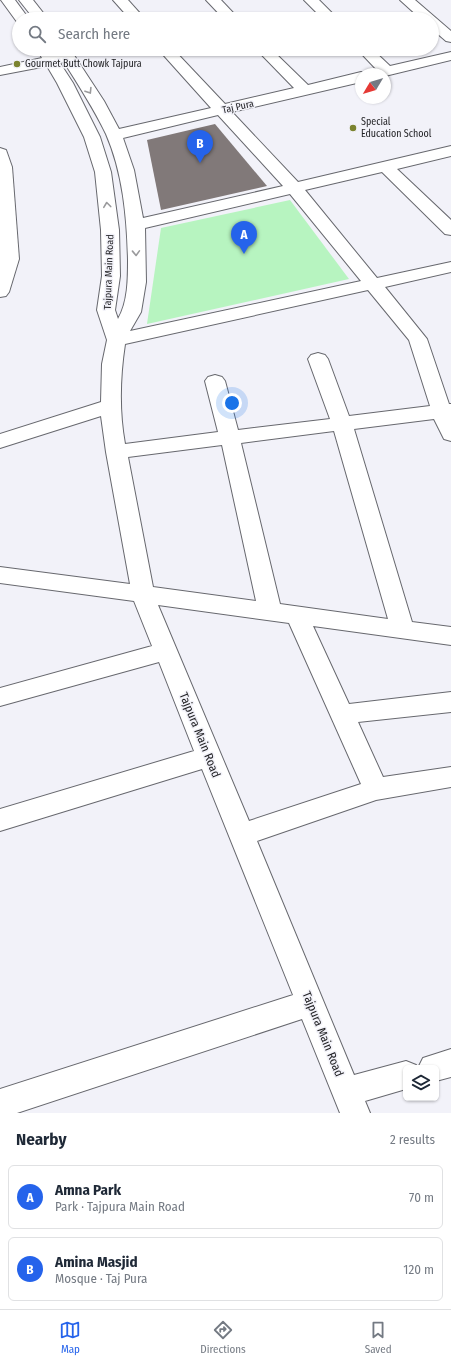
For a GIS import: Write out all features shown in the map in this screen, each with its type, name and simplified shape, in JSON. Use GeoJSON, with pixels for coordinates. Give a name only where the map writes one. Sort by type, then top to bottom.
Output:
{"type":"FeatureCollection","features":[{"type":"Feature","properties":{"kind":"street"},"geometry":{"type":"LineString","coordinates":[[26,0],[35,12]]}},
{"type":"Feature","properties":{"kind":"street"},"geometry":{"type":"LineString","coordinates":[[120,0],[131,12]]}},
{"type":"Feature","properties":{"kind":"street"},"geometry":{"type":"LineString","coordinates":[[213,0],[225,12]]}},
{"type":"Feature","properties":{"kind":"street"},"geometry":{"type":"LineString","coordinates":[[311,0],[324,12]]}},
{"type":"Feature","properties":{"kind":"street"},"geometry":{"type":"LineString","coordinates":[[407,0],[421,12]]}},
{"type":"Feature","properties":{"kind":"street"},"geometry":{"type":"LineString","coordinates":[[7,5],[14,12]]}},
{"type":"Feature","properties":{"kind":"street"},"geometry":{"type":"LineString","coordinates":[[439,28],[451,38]]}},
{"type":"Feature","properties":{"kind":"street"},"geometry":{"type":"LineString","coordinates":[[0,72],[45,56]]}},
{"type":"Feature","properties":{"kind":"street","name":"Tajpura Main Road"},"geometry":{"type":"LineString","coordinates":[[49,56],[65,83],[92,137],[103,172],[110,230],[111,276],[106,310],[116,340]]}},
{"type":"Feature","properties":{"kind":"street","name":"Tajpura Main Road"},"geometry":{"type":"LineString","coordinates":[[68,56],[114,135],[126,170],[136,225],[137,282],[132,312],[116,340],[112,364],[111,423],[143,595],[350,1102]]}},
{"type":"Feature","properties":{"kind":"street"},"geometry":{"type":"LineString","coordinates":[[171,56],[220,111],[293,187],[418,339],[446,410],[451,434]]}},
{"type":"Feature","properties":{"kind":"street"},"geometry":{"type":"LineString","coordinates":[[270,56],[305,90]]}},
{"type":"Feature","properties":{"kind":"street"},"geometry":{"type":"LineString","coordinates":[[369,56],[378,68]]}},
{"type":"Feature","properties":{"kind":"street"},"geometry":{"type":"LineString","coordinates":[[391,70],[451,56]]}},
{"type":"Feature","properties":{"kind":"street","name":"Taj Pura"},"geometry":{"type":"LineString","coordinates":[[114,135],[355,78]]}},
{"type":"Feature","properties":{"kind":"street"},"geometry":{"type":"LineString","coordinates":[[136,225],[451,151]]}},
{"type":"Feature","properties":{"kind":"street"},"geometry":{"type":"LineString","coordinates":[[0,153],[4,167],[3,192],[10,259],[0,292]]}},
{"type":"Feature","properties":{"kind":"street"},"geometry":{"type":"LineString","coordinates":[[385,166],[451,230]]}},
{"type":"Feature","properties":{"kind":"street"},"geometry":{"type":"LineString","coordinates":[[116,340],[451,268]]}},
{"type":"Feature","properties":{"kind":"street"},"geometry":{"type":"LineString","coordinates":[[318,359],[342,423],[402,630]]}},
{"type":"Feature","properties":{"kind":"street"},"geometry":{"type":"LineString","coordinates":[[214,380],[230,438],[270,612]]}},
{"type":"Feature","properties":{"kind":"street"},"geometry":{"type":"LineString","coordinates":[[0,441],[111,406]]}},
{"type":"Feature","properties":{"kind":"street"},"geometry":{"type":"LineString","coordinates":[[116,452],[446,410]]}},
{"type":"Feature","properties":{"kind":"street"},"geometry":{"type":"LineString","coordinates":[[0,575],[451,636]]}},
{"type":"Feature","properties":{"kind":"street"},"geometry":{"type":"LineString","coordinates":[[297,616],[376,789]]}},
{"type":"Feature","properties":{"kind":"street"},"geometry":{"type":"LineString","coordinates":[[0,697],[165,651]]}},
{"type":"Feature","properties":{"kind":"street"},"geometry":{"type":"LineString","coordinates":[[342,714],[451,702]]}},
{"type":"Feature","properties":{"kind":"street"},"geometry":{"type":"LineString","coordinates":[[0,820],[209,757]]}},
{"type":"Feature","properties":{"kind":"street"},"geometry":{"type":"LineString","coordinates":[[241,835],[376,789],[451,777]]}},
{"type":"Feature","properties":{"kind":"street"},"geometry":{"type":"LineString","coordinates":[[0,1104],[310,1003]]}},
{"type":"Feature","properties":{"kind":"street"},"geometry":{"type":"LineString","coordinates":[[439,1066],[451,1063]]}},
{"type":"Feature","properties":{"kind":"street"},"geometry":{"type":"LineString","coordinates":[[350,1102],[403,1076]]}},
{"type":"Feature","properties":{"kind":"green space"},"geometry":{"type":"Polygon","coordinates":[[[290,200],[349,279],[147,324],[161,228],[290,200]]]}},
{"type":"Feature","properties":{"kind":"building"},"geometry":{"type":"Polygon","coordinates":[[[215,124],[267,186],[161,210],[147,140],[215,124]]]}},
{"type":"Feature","properties":{"kind":"place","name":"Gourmet Butt Chowk Tajpura"},"geometry":{"type":"Point","coordinates":[17,64]}},
{"type":"Feature","properties":{"kind":"place","name":"Special Education School"},"geometry":{"type":"Point","coordinates":[353,128]}},
{"type":"Feature","properties":{"kind":"place","name":"Amina Masjid"},"geometry":{"type":"Point","coordinates":[200,163]}},
{"type":"Feature","properties":{"kind":"place","name":"Amna Park"},"geometry":{"type":"Point","coordinates":[244,254]}}]}
